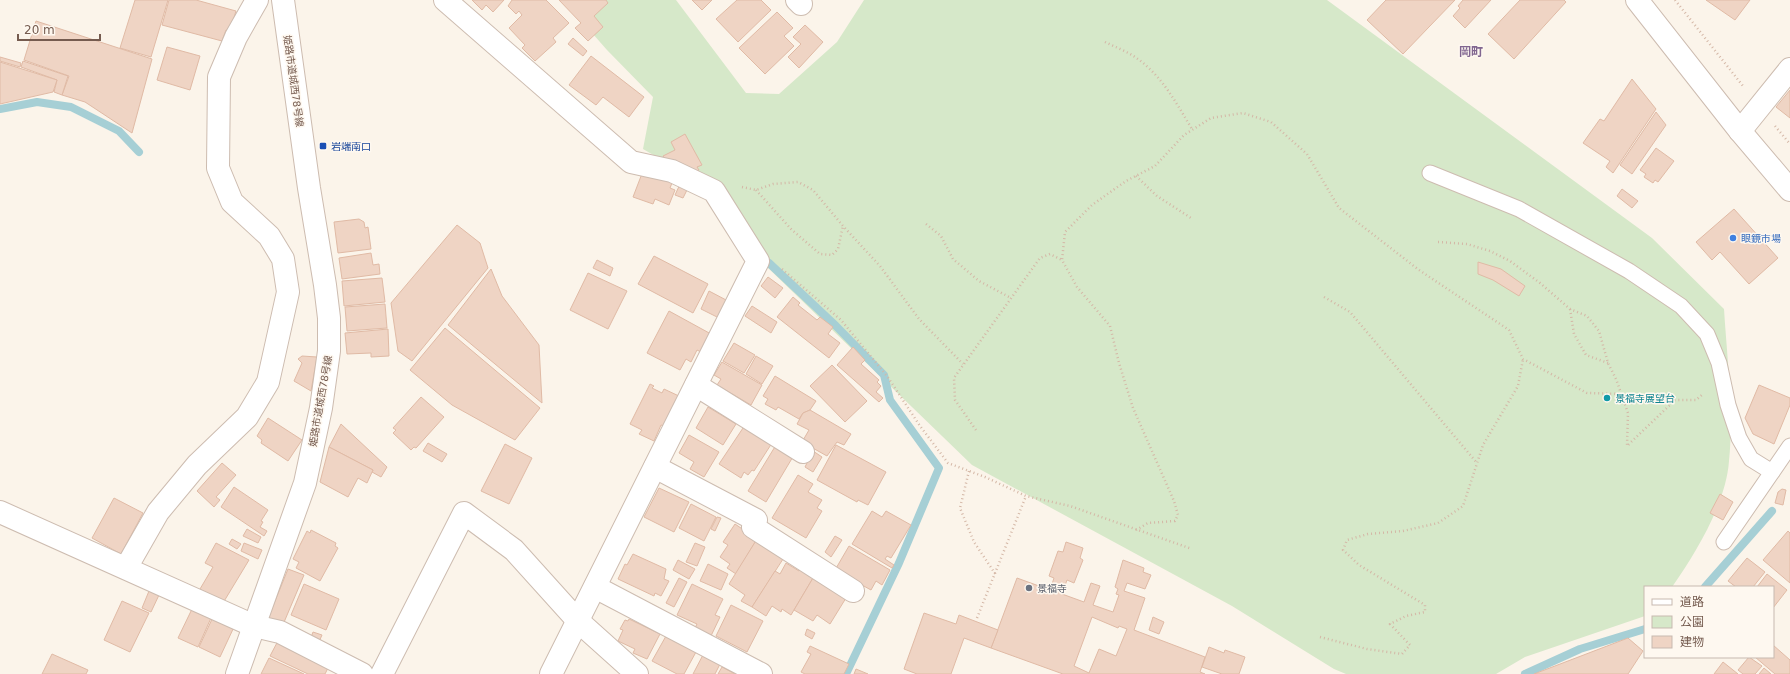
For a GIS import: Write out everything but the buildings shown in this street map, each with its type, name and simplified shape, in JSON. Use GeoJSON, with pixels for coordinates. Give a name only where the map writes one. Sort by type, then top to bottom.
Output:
{"type":"FeatureCollection","features":[{"type":"Feature","properties":{"kind":"street"},"geometry":{"type":"LineString","coordinates":[[126,568],[158,512],[197,465],[247,417],[268,382],[288,292],[283,259],[268,236],[232,202],[218,168],[219,76],[236,37],[257,0]]}},
{"type":"Feature","properties":{"kind":"street","name":"姫路市道城西78号線"},"geometry":{"type":"LineString","coordinates":[[237,674],[305,483],[321,404],[329,351],[329,318],[283,0]]}},
{"type":"Feature","properties":{"kind":"street"},"geometry":{"type":"LineString","coordinates":[[445,0],[561,99],[582,120],[631,162],[672,172],[714,191],[758,261],[551,674]]}},
{"type":"Feature","properties":{"kind":"street"},"geometry":{"type":"LineString","coordinates":[[1637,0],[1740,132],[1790,190]]}},
{"type":"Feature","properties":{"kind":"street"},"geometry":{"type":"LineString","coordinates":[[1740,132],[1790,69]]}},
{"type":"Feature","properties":{"kind":"street"},"geometry":{"type":"LineString","coordinates":[[696,385],[803,452]]}},
{"type":"Feature","properties":{"kind":"street"},"geometry":{"type":"LineString","coordinates":[[655,467],[756,520],[753,527],[853,591]]}},
{"type":"Feature","properties":{"kind":"street"},"geometry":{"type":"LineString","coordinates":[[0,512],[254,626],[280,632],[362,674]]}},
{"type":"Feature","properties":{"kind":"street"},"geometry":{"type":"LineString","coordinates":[[382,674],[464,513],[514,550],[578,621],[637,674]]}},
{"type":"Feature","properties":{"kind":"street"},"geometry":{"type":"LineString","coordinates":[[595,587],[761,674]]}},
{"type":"Feature","properties":{"kind":"lane"},"geometry":{"type":"LineString","coordinates":[[1430,173],[1519,209],[1629,271],[1681,306],[1707,334],[1719,363],[1728,405],[1739,438],[1751,459],[1772,472]]}},
{"type":"Feature","properties":{"kind":"lane"},"geometry":{"type":"LineString","coordinates":[[1724,542],[1790,446]]}},
{"type":"Feature","properties":{"kind":"path"},"geometry":{"type":"LineString","coordinates":[[1676,0],[1790,144]]}},
{"type":"Feature","properties":{"kind":"path"},"geometry":{"type":"LineString","coordinates":[[1105,42],[1136,58],[1162,81],[1192,129]]}},
{"type":"Feature","properties":{"kind":"path"},"geometry":{"type":"LineString","coordinates":[[1062,260],[1065,232],[1092,205],[1136,176],[1155,166],[1184,135],[1192,129],[1211,118],[1243,113],[1271,122],[1307,154],[1339,208],[1419,270],[1509,330],[1523,359],[1586,393],[1621,394]]}},
{"type":"Feature","properties":{"kind":"path"},"geometry":{"type":"LineString","coordinates":[[1136,176],[1157,196],[1191,218]]}},
{"type":"Feature","properties":{"kind":"path"},"geometry":{"type":"LineString","coordinates":[[743,193],[740,186],[756,190],[773,184],[798,182],[813,190],[843,226],[880,266],[919,319],[963,364]]}},
{"type":"Feature","properties":{"kind":"path"},"geometry":{"type":"LineString","coordinates":[[756,190],[791,229],[820,254],[832,255],[838,249],[843,226]]}},
{"type":"Feature","properties":{"kind":"path"},"geometry":{"type":"LineString","coordinates":[[926,224],[941,236],[953,259],[979,281],[1011,298]]}},
{"type":"Feature","properties":{"kind":"path"},"geometry":{"type":"LineString","coordinates":[[1438,242],[1467,244],[1490,251],[1510,261],[1540,283],[1570,309],[1586,316],[1599,331],[1608,363],[1628,413],[1627,446],[1675,400],[1696,400],[1722,375]]}},
{"type":"Feature","properties":{"kind":"path"},"geometry":{"type":"LineString","coordinates":[[976,430],[955,400],[954,378],[1040,258],[1050,254],[1062,260],[1077,287],[1110,326],[1119,363],[1133,408],[1174,501],[1178,515],[1175,521],[1148,523],[1136,530]]}},
{"type":"Feature","properties":{"kind":"path"},"geometry":{"type":"LineString","coordinates":[[758,261],[772,261],[841,320],[887,376],[920,426],[948,463],[1026,496],[1070,506],[1192,549]]}},
{"type":"Feature","properties":{"kind":"path"},"geometry":{"type":"LineString","coordinates":[[1324,297],[1350,312],[1477,464]]}},
{"type":"Feature","properties":{"kind":"path"},"geometry":{"type":"LineString","coordinates":[[1570,309],[1574,334],[1586,355],[1608,363]]}},
{"type":"Feature","properties":{"kind":"path"},"geometry":{"type":"LineString","coordinates":[[1320,637],[1367,649],[1402,654],[1410,645],[1390,624],[1406,616],[1425,612],[1425,605],[1359,565],[1343,550],[1347,540],[1368,534],[1403,531],[1438,523],[1463,506],[1483,445],[1518,386],[1523,359]]}},
{"type":"Feature","properties":{"kind":"path"},"geometry":{"type":"LineString","coordinates":[[969,471],[960,508],[974,542],[996,575]]}},
{"type":"Feature","properties":{"kind":"path"},"geometry":{"type":"LineString","coordinates":[[977,618],[996,575],[1026,496]]}},
{"type":"Feature","properties":{"kind":"green space"},"geometry":{"type":"Polygon","coordinates":[[[563,0],[676,0],[746,93],[779,94],[837,42],[864,0],[1327,0],[1652,238],[1724,309],[1730,385],[1731,424],[1727,477],[1716,510],[1691,559],[1673,586],[1644,586],[1644,616],[1525,657],[1496,674],[1346,674],[1334,669],[1232,606],[972,465],[764,264],[721,194],[643,149],[653,97],[607,50],[563,0]]]}},
{"type":"Feature","properties":{"kind":"waterway"},"geometry":{"type":"LineString","coordinates":[[0,109],[37,102],[71,107],[119,131],[139,152]]}},
{"type":"Feature","properties":{"kind":"waterway"},"geometry":{"type":"LineString","coordinates":[[769,263],[836,326],[884,375],[890,400],[939,468],[899,563],[846,674]]}},
{"type":"Feature","properties":{"kind":"waterway"},"geometry":{"type":"LineString","coordinates":[[1706,586],[1772,511]]}},
{"type":"Feature","properties":{"kind":"waterway"},"geometry":{"type":"LineString","coordinates":[[1525,674],[1580,649],[1644,629]]}},
{"type":"Feature","properties":{"kind":"place","name":"岩端南口"},"geometry":{"type":"Point","coordinates":[323,146]}},
{"type":"Feature","properties":{"kind":"place","name":"眼鏡市場"},"geometry":{"type":"Point","coordinates":[1733,238]}},
{"type":"Feature","properties":{"kind":"place","name":"景福寺展望台"},"geometry":{"type":"Point","coordinates":[1607,398]}},
{"type":"Feature","properties":{"kind":"place","name":"景福寺"},"geometry":{"type":"Point","coordinates":[1029,588]}},
{"type":"Feature","properties":{"kind":"district","name":"岡町"},"geometry":{"type":"Point","coordinates":[1471,52]}}]}
